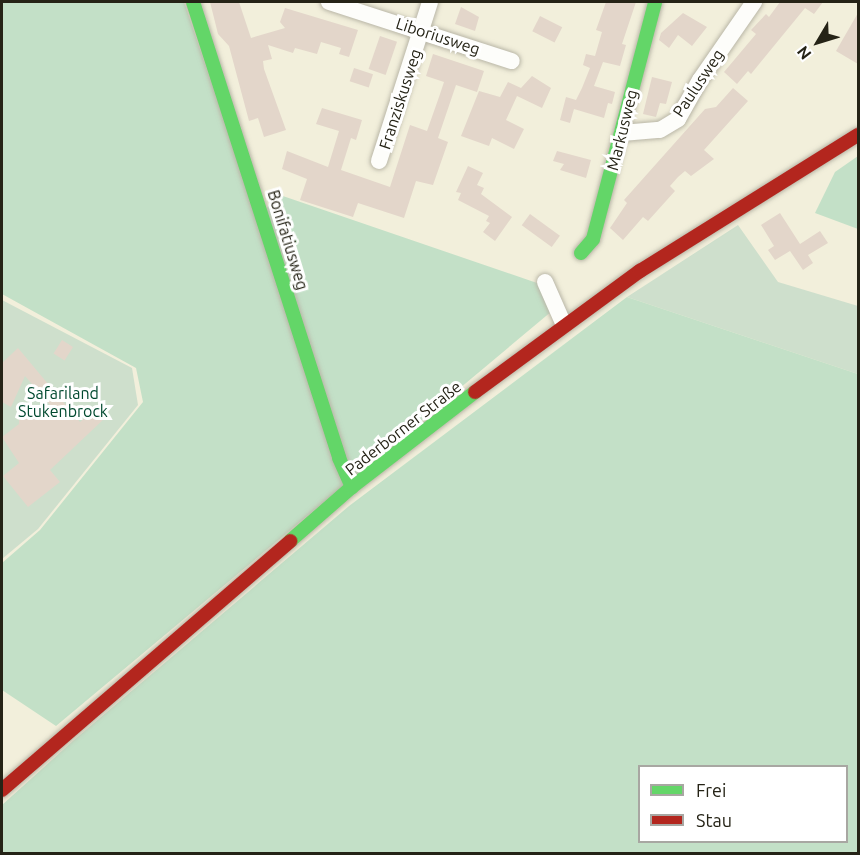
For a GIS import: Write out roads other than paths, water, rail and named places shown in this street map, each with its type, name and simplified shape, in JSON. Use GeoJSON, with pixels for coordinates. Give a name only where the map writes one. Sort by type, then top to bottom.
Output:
{"type":"FeatureCollection","features":[{"type":"Feature","properties":{"kind":"main road","name":"Bonifatiusweg"},"geometry":{"type":"LineString","coordinates":[[193,2],[339,458],[352,488]]}},
{"type":"Feature","properties":{"kind":"main road","name":"Markusweg"},"geometry":{"type":"LineString","coordinates":[[581,254],[593,239],[655,2]]}},
{"type":"Feature","properties":{"kind":"main road","name":"Paderborner Straße"},"geometry":{"type":"LineString","coordinates":[[2,790],[352,488],[564,325],[640,271],[858,135]]}},
{"type":"Feature","properties":{"kind":"street","name":"Liboriusweg"},"geometry":{"type":"LineString","coordinates":[[328,2],[423,30],[512,61]]}},
{"type":"Feature","properties":{"kind":"street","name":"Franziskusweg"},"geometry":{"type":"LineString","coordinates":[[379,161],[423,30],[430,2]]}},
{"type":"Feature","properties":{"kind":"street","name":"Paulusweg"},"geometry":{"type":"LineString","coordinates":[[622,133],[660,130],[678,118],[700,80],[754,2]]}},
{"type":"Feature","properties":{"kind":"street"},"geometry":{"type":"LineString","coordinates":[[545,282],[564,325]]}},
{"type":"Feature","properties":{"kind":"park label","name":"Safariland Stukenbrock"},"geometry":{"type":"Point","coordinates":[63,402]}}]}
